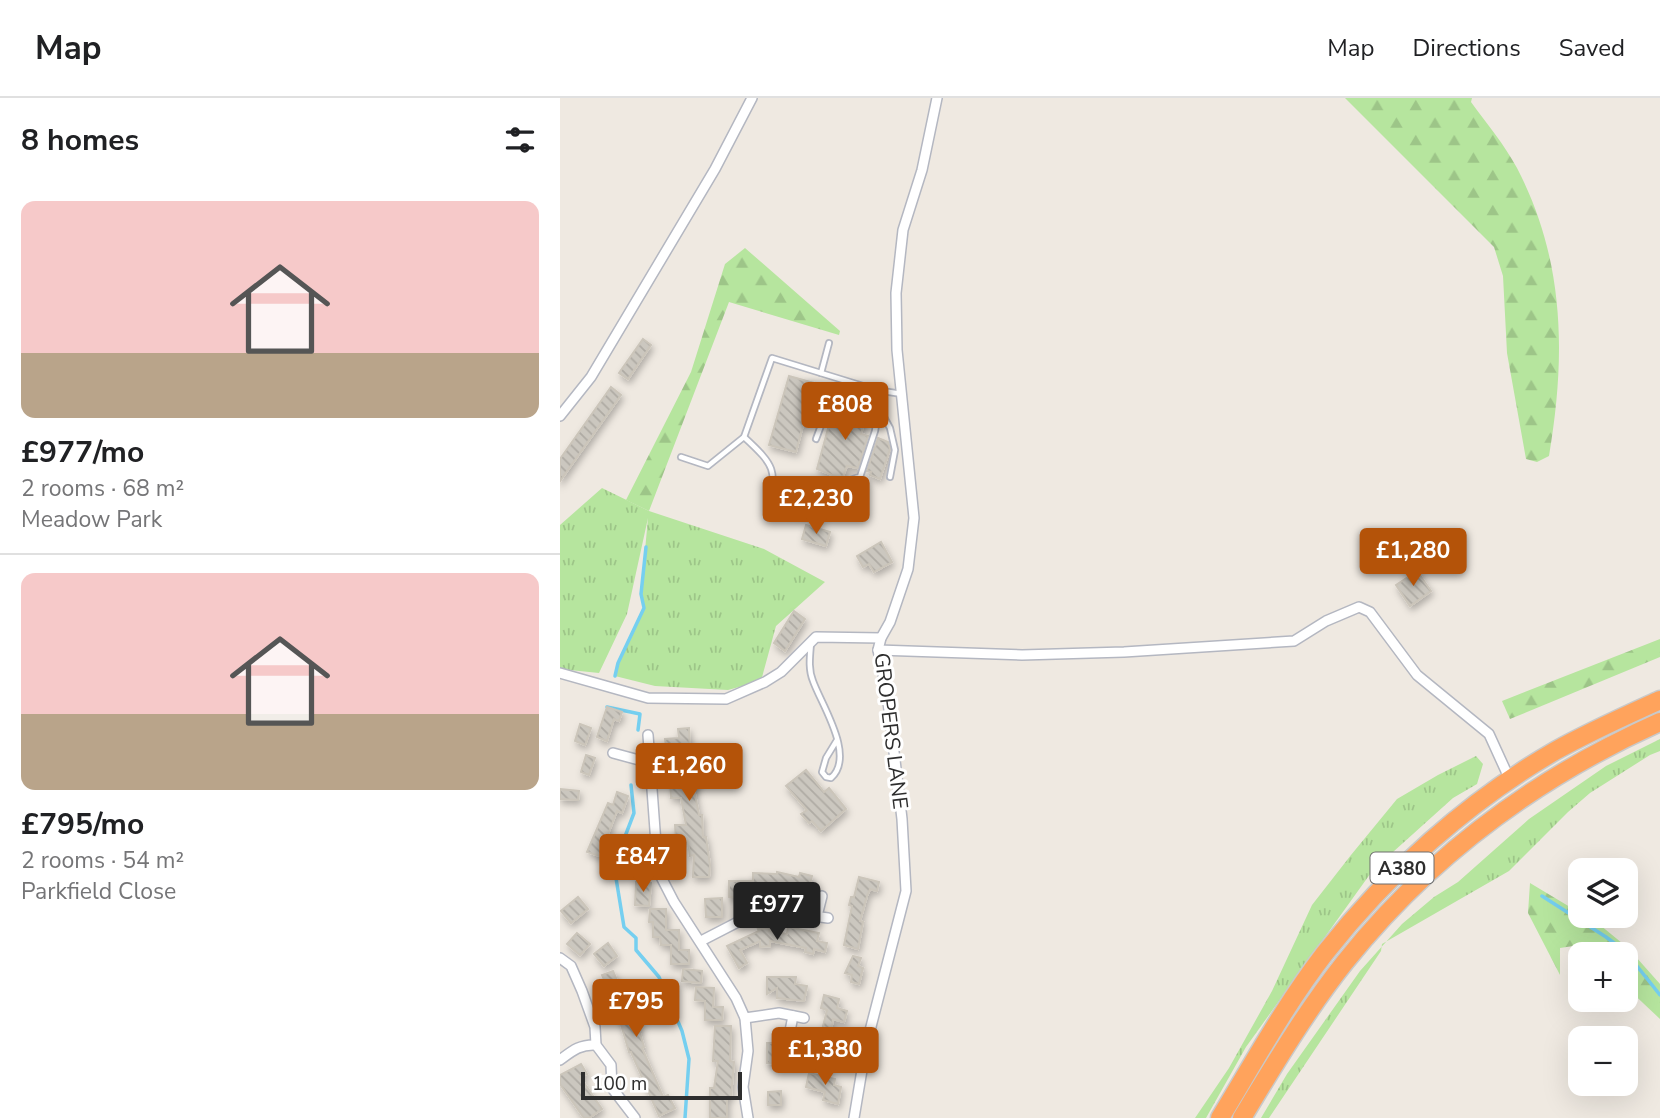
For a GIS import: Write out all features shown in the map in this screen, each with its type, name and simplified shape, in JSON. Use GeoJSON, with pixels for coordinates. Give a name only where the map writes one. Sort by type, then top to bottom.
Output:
{"type":"FeatureCollection","features":[{"type":"Feature","properties":{"kind":"highway","name":"A380"},"geometry":{"type":"LineString","coordinates":[[1220,1118],[1285,1010],[1345,928],[1411,859],[1510,780],[1555,751],[1660,700]]}},
{"type":"Feature","properties":{"kind":"highway","name":"A380"},"geometry":{"type":"LineString","coordinates":[[1242,1118],[1330,983],[1376,926],[1422,878],[1522,797],[1596,753],[1660,722]]}},
{"type":"Feature","properties":{"kind":"street"},"geometry":{"type":"LineString","coordinates":[[560,416],[597,366],[715,169],[752,98]]}},
{"type":"Feature","properties":{"kind":"street","name":"GROPERS LANE"},"geometry":{"type":"LineString","coordinates":[[854,1118],[866,1046],[906,891],[902,820],[887,693],[877,650],[890,622],[908,569],[914,518],[897,350],[896,293],[903,230],[922,170],[937,98]]}},
{"type":"Feature","properties":{"kind":"street"},"geometry":{"type":"LineString","coordinates":[[877,650],[1022,655],[1294,641],[1326,621],[1359,607],[1370,612],[1417,675],[1489,734],[1510,780]]}},
{"type":"Feature","properties":{"kind":"street"},"geometry":{"type":"LineString","coordinates":[[560,673],[648,698],[726,699],[765,682],[816,637],[881,638]]}},
{"type":"Feature","properties":{"kind":"street"},"geometry":{"type":"LineString","coordinates":[[648,735],[658,872],[674,902],[736,998],[745,1018],[748,1051],[743,1087],[748,1118]]}},
{"type":"Feature","properties":{"kind":"street"},"geometry":{"type":"LineString","coordinates":[[613,752],[639,760],[649,759]]}},
{"type":"Feature","properties":{"kind":"street"},"geometry":{"type":"LineString","coordinates":[[817,916],[822,896]]}},
{"type":"Feature","properties":{"kind":"street"},"geometry":{"type":"LineString","coordinates":[[701,941],[763,909],[828,918]]}},
{"type":"Feature","properties":{"kind":"street"},"geometry":{"type":"LineString","coordinates":[[560,958],[570,966],[582,991],[596,1027],[596,1045],[611,1065],[612,1088],[635,1118]]}},
{"type":"Feature","properties":{"kind":"street"},"geometry":{"type":"LineString","coordinates":[[745,1018],[779,1013],[804,1018]]}},
{"type":"Feature","properties":{"kind":"street"},"geometry":{"type":"LineString","coordinates":[[790,1031],[793,1016]]}},
{"type":"Feature","properties":{"kind":"street"},"geometry":{"type":"LineString","coordinates":[[560,1060],[575,1048],[596,1045]]}},
{"type":"Feature","properties":{"kind":"street"},"geometry":{"type":"LineString","coordinates":[[854,1118],[859,1097]]}},
{"type":"Feature","properties":{"kind":"lane"},"geometry":{"type":"LineString","coordinates":[[821,373],[829,343]]}},
{"type":"Feature","properties":{"kind":"lane"},"geometry":{"type":"LineString","coordinates":[[681,457],[708,466],[744,437],[772,358],[876,390],[902,394]]}},
{"type":"Feature","properties":{"kind":"lane"},"geometry":{"type":"LineString","coordinates":[[816,439],[832,396],[853,393],[859,385]]}},
{"type":"Feature","properties":{"kind":"lane"},"geometry":{"type":"LineString","coordinates":[[835,499],[842,487],[852,478],[860,477],[875,431],[879,408],[876,390]]}},
{"type":"Feature","properties":{"kind":"lane"},"geometry":{"type":"LineString","coordinates":[[879,408],[890,428],[895,450],[890,477]]}},
{"type":"Feature","properties":{"kind":"lane"},"geometry":{"type":"LineString","coordinates":[[744,437],[764,455],[774,474],[767,517]]}},
{"type":"Feature","properties":{"kind":"lane"},"geometry":{"type":"LineString","coordinates":[[811,642],[810,671],[837,740],[838,767],[831,778],[826,777],[822,772],[823,766],[837,740]]}},
{"type":"Feature","properties":{"kind":"green space"},"geometry":{"type":"Polygon","coordinates":[[[1345,98],[1472,98],[1471,102],[1517,168],[1545,238],[1557,309],[1558,382],[1549,456],[1537,462],[1526,459],[1507,353],[1503,276],[1494,247],[1345,98]]]}},
{"type":"Feature","properties":{"kind":"green space"},"geometry":{"type":"Polygon","coordinates":[[[745,248],[840,331],[839,335],[729,302],[649,511],[626,500],[691,372],[725,264],[745,248]]]}},
{"type":"Feature","properties":{"kind":"green space"},"geometry":{"type":"Polygon","coordinates":[[[602,488],[649,511],[764,549],[825,582],[776,626],[761,681],[728,690],[655,686],[615,676],[618,663],[644,608],[641,594],[648,518],[627,614],[599,673],[560,669],[560,525],[602,488]]]}},
{"type":"Feature","properties":{"kind":"green space"},"geometry":{"type":"Polygon","coordinates":[[[1660,639],[1660,657],[1510,719],[1502,701],[1660,639]]]}},
{"type":"Feature","properties":{"kind":"green space"},"geometry":{"type":"Polygon","coordinates":[[[1660,739],[1660,751],[1590,793],[1509,871],[1386,941],[1402,924],[1434,897],[1458,882],[1529,819],[1606,766],[1660,739]]]}},
{"type":"Feature","properties":{"kind":"green space"},"geometry":{"type":"Polygon","coordinates":[[[1476,756],[1483,764],[1477,784],[1453,798],[1373,870],[1246,1047],[1206,1118],[1195,1118],[1229,1068],[1272,991],[1312,905],[1397,799],[1476,756]]]}},
{"type":"Feature","properties":{"kind":"green space"},"geometry":{"type":"Polygon","coordinates":[[[1530,883],[1568,906],[1568,928],[1604,928],[1621,942],[1568,942],[1568,947],[1560,948],[1560,975],[1528,913],[1530,883]]]}},
{"type":"Feature","properties":{"kind":"green space"},"geometry":{"type":"Polygon","coordinates":[[[1382,947],[1269,1118],[1261,1118],[1287,1074],[1360,971],[1382,947]]]}},
{"type":"Feature","properties":{"kind":"green space"},"geometry":{"type":"Polygon","coordinates":[[[1638,959],[1660,984],[1660,1019],[1638,998],[1638,959]]]}},
{"type":"Feature","properties":{"kind":"building"},"geometry":{"type":"Polygon","coordinates":[[[643,339],[651,345],[628,379],[619,373],[643,339]]]}},
{"type":"Feature","properties":{"kind":"building"},"geometry":{"type":"Polygon","coordinates":[[[789,376],[814,383],[796,452],[769,445],[789,376]]]}},
{"type":"Feature","properties":{"kind":"building"},"geometry":{"type":"Polygon","coordinates":[[[611,387],[621,395],[560,481],[560,459],[611,387]]]}},
{"type":"Feature","properties":{"kind":"building"},"geometry":{"type":"Polygon","coordinates":[[[850,400],[869,405],[861,434],[868,436],[858,468],[847,466],[842,479],[817,469],[829,425],[842,428],[850,400]]]}},
{"type":"Feature","properties":{"kind":"building"},"geometry":{"type":"Polygon","coordinates":[[[878,438],[888,442],[890,449],[880,479],[867,471],[878,438]]]}},
{"type":"Feature","properties":{"kind":"building"},"geometry":{"type":"Polygon","coordinates":[[[801,486],[832,494],[830,503],[799,495],[801,486]]]}},
{"type":"Feature","properties":{"kind":"building"},"geometry":{"type":"Polygon","coordinates":[[[781,500],[803,506],[801,514],[779,509],[781,500]]]}},
{"type":"Feature","properties":{"kind":"building"},"geometry":{"type":"Polygon","coordinates":[[[806,525],[830,532],[826,546],[802,539],[806,525]]]}},
{"type":"Feature","properties":{"kind":"building"},"geometry":{"type":"Polygon","coordinates":[[[881,542],[892,562],[874,572],[869,564],[863,567],[857,556],[881,542]]]}},
{"type":"Feature","properties":{"kind":"building"},"geometry":{"type":"Polygon","coordinates":[[[1417,571],[1431,591],[1410,606],[1396,585],[1417,571]]]}},
{"type":"Feature","properties":{"kind":"building"},"geometry":{"type":"Polygon","coordinates":[[[794,611],[805,619],[785,651],[774,643],[794,611]]]}},
{"type":"Feature","properties":{"kind":"building"},"geometry":{"type":"Polygon","coordinates":[[[607,707],[622,712],[619,721],[614,719],[607,741],[597,737],[607,707]]]}},
{"type":"Feature","properties":{"kind":"building"},"geometry":{"type":"Polygon","coordinates":[[[580,724],[591,728],[585,745],[575,741],[580,724]]]}},
{"type":"Feature","properties":{"kind":"building"},"geometry":{"type":"Polygon","coordinates":[[[689,728],[690,756],[694,756],[699,783],[696,783],[694,789],[699,815],[702,815],[703,837],[706,837],[709,877],[693,877],[694,855],[690,856],[688,841],[676,841],[675,825],[686,825],[681,798],[671,798],[670,782],[679,781],[678,754],[667,755],[665,739],[679,738],[678,729],[689,728]]]}},
{"type":"Feature","properties":{"kind":"building"},"geometry":{"type":"Polygon","coordinates":[[[586,755],[595,758],[589,775],[581,772],[586,755]]]}},
{"type":"Feature","properties":{"kind":"building"},"geometry":{"type":"Polygon","coordinates":[[[806,770],[824,792],[829,788],[846,809],[821,831],[801,814],[807,810],[786,786],[806,770]]]}},
{"type":"Feature","properties":{"kind":"building"},"geometry":{"type":"Polygon","coordinates":[[[560,789],[579,791],[578,800],[560,799],[560,789]]]}},
{"type":"Feature","properties":{"kind":"building"},"geometry":{"type":"Polygon","coordinates":[[[617,792],[628,796],[622,813],[617,811],[603,847],[609,849],[606,858],[587,852],[608,803],[613,805],[617,792]]]}},
{"type":"Feature","properties":{"kind":"building"},"geometry":{"type":"Polygon","coordinates":[[[777,872],[799,877],[800,873],[812,876],[808,892],[785,887],[784,891],[767,888],[744,889],[744,897],[729,897],[729,881],[753,881],[753,873],[777,872]]]}},
{"type":"Feature","properties":{"kind":"building"},"geometry":{"type":"Polygon","coordinates":[[[859,877],[879,882],[877,891],[870,889],[867,896],[860,921],[863,922],[858,949],[844,945],[852,906],[849,905],[859,877]]]}},
{"type":"Feature","properties":{"kind":"building"},"geometry":{"type":"Polygon","coordinates":[[[636,882],[651,883],[649,906],[635,905],[636,882]]]}},
{"type":"Feature","properties":{"kind":"building"},"geometry":{"type":"Polygon","coordinates":[[[578,897],[588,909],[571,923],[561,911],[578,897]]]}},
{"type":"Feature","properties":{"kind":"building"},"geometry":{"type":"Polygon","coordinates":[[[722,898],[722,917],[706,917],[705,899],[722,898]]]}},
{"type":"Feature","properties":{"kind":"building"},"geometry":{"type":"Polygon","coordinates":[[[650,909],[666,909],[666,930],[679,930],[679,950],[689,950],[689,964],[671,964],[671,945],[661,945],[660,937],[653,937],[653,922],[649,922],[650,909]]]}},
{"type":"Feature","properties":{"kind":"building"},"geometry":{"type":"Polygon","coordinates":[[[788,927],[819,933],[817,941],[827,943],[825,952],[814,949],[813,954],[805,952],[806,948],[770,941],[770,946],[760,947],[760,941],[740,950],[747,963],[739,968],[727,946],[759,931],[758,929],[769,928],[769,931],[787,934],[788,927]]]}},
{"type":"Feature","properties":{"kind":"building"},"geometry":{"type":"Polygon","coordinates":[[[577,933],[590,944],[580,955],[567,944],[577,933]]]}},
{"type":"Feature","properties":{"kind":"building"},"geometry":{"type":"Polygon","coordinates":[[[608,943],[617,956],[604,966],[594,954],[608,943]]]}},
{"type":"Feature","properties":{"kind":"building"},"geometry":{"type":"Polygon","coordinates":[[[853,956],[861,958],[858,966],[863,968],[859,984],[851,982],[852,975],[845,973],[853,956]]]}},
{"type":"Feature","properties":{"kind":"building"},"geometry":{"type":"Polygon","coordinates":[[[683,969],[702,971],[701,983],[682,981],[683,969]]]}},
{"type":"Feature","properties":{"kind":"building"},"geometry":{"type":"Polygon","coordinates":[[[613,971],[620,988],[633,984],[638,1000],[631,1002],[644,1047],[642,1048],[663,1097],[668,1095],[675,1108],[659,1116],[629,1052],[616,1007],[602,975],[613,971]]]}},
{"type":"Feature","properties":{"kind":"building"},"geometry":{"type":"Polygon","coordinates":[[[767,977],[796,977],[795,984],[807,986],[804,1001],[777,998],[777,988],[767,994],[767,977]]]}},
{"type":"Feature","properties":{"kind":"building"},"geometry":{"type":"Polygon","coordinates":[[[696,987],[714,988],[713,1007],[723,1007],[722,1020],[705,1020],[705,1001],[695,1000],[696,987]]]}},
{"type":"Feature","properties":{"kind":"building"},"geometry":{"type":"Polygon","coordinates":[[[824,995],[839,999],[837,1008],[847,1011],[844,1022],[833,1019],[827,1056],[816,1054],[827,1010],[821,1008],[824,995]]]}},
{"type":"Feature","properties":{"kind":"building"},"geometry":{"type":"Polygon","coordinates":[[[715,1026],[731,1026],[730,1061],[734,1062],[731,1097],[727,1097],[727,1118],[710,1118],[710,1088],[714,1088],[718,1061],[713,1061],[715,1026]]]}},
{"type":"Feature","properties":{"kind":"building"},"geometry":{"type":"Polygon","coordinates":[[[767,1043],[780,1043],[780,1047],[803,1048],[802,1065],[767,1063],[767,1043]]]}},
{"type":"Feature","properties":{"kind":"building"},"geometry":{"type":"Polygon","coordinates":[[[581,1064],[587,1074],[580,1077],[602,1109],[589,1118],[584,1118],[560,1084],[560,1075],[581,1064]]]}},
{"type":"Feature","properties":{"kind":"building"},"geometry":{"type":"Polygon","coordinates":[[[809,1073],[835,1079],[834,1085],[841,1087],[838,1104],[823,1100],[825,1092],[806,1087],[809,1073]]]}},
{"type":"Feature","properties":{"kind":"building"},"geometry":{"type":"Polygon","coordinates":[[[781,1091],[781,1105],[768,1105],[768,1092],[781,1091]]]}},
{"type":"Feature","properties":{"kind":"waterway"},"geometry":{"type":"LineString","coordinates":[[615,676],[618,663],[644,608],[641,594],[646,547]]}},
{"type":"Feature","properties":{"kind":"waterway"},"geometry":{"type":"LineString","coordinates":[[607,707],[640,714],[638,730]]}},
{"type":"Feature","properties":{"kind":"waterway"},"geometry":{"type":"LineString","coordinates":[[631,785],[634,813],[616,860],[615,872],[624,927],[636,938],[636,950],[659,977],[682,1031],[689,1059],[685,1118]]}},
{"type":"Feature","properties":{"kind":"waterway"},"geometry":{"type":"LineString","coordinates":[[1542,896],[1625,951],[1660,995]]}}]}
